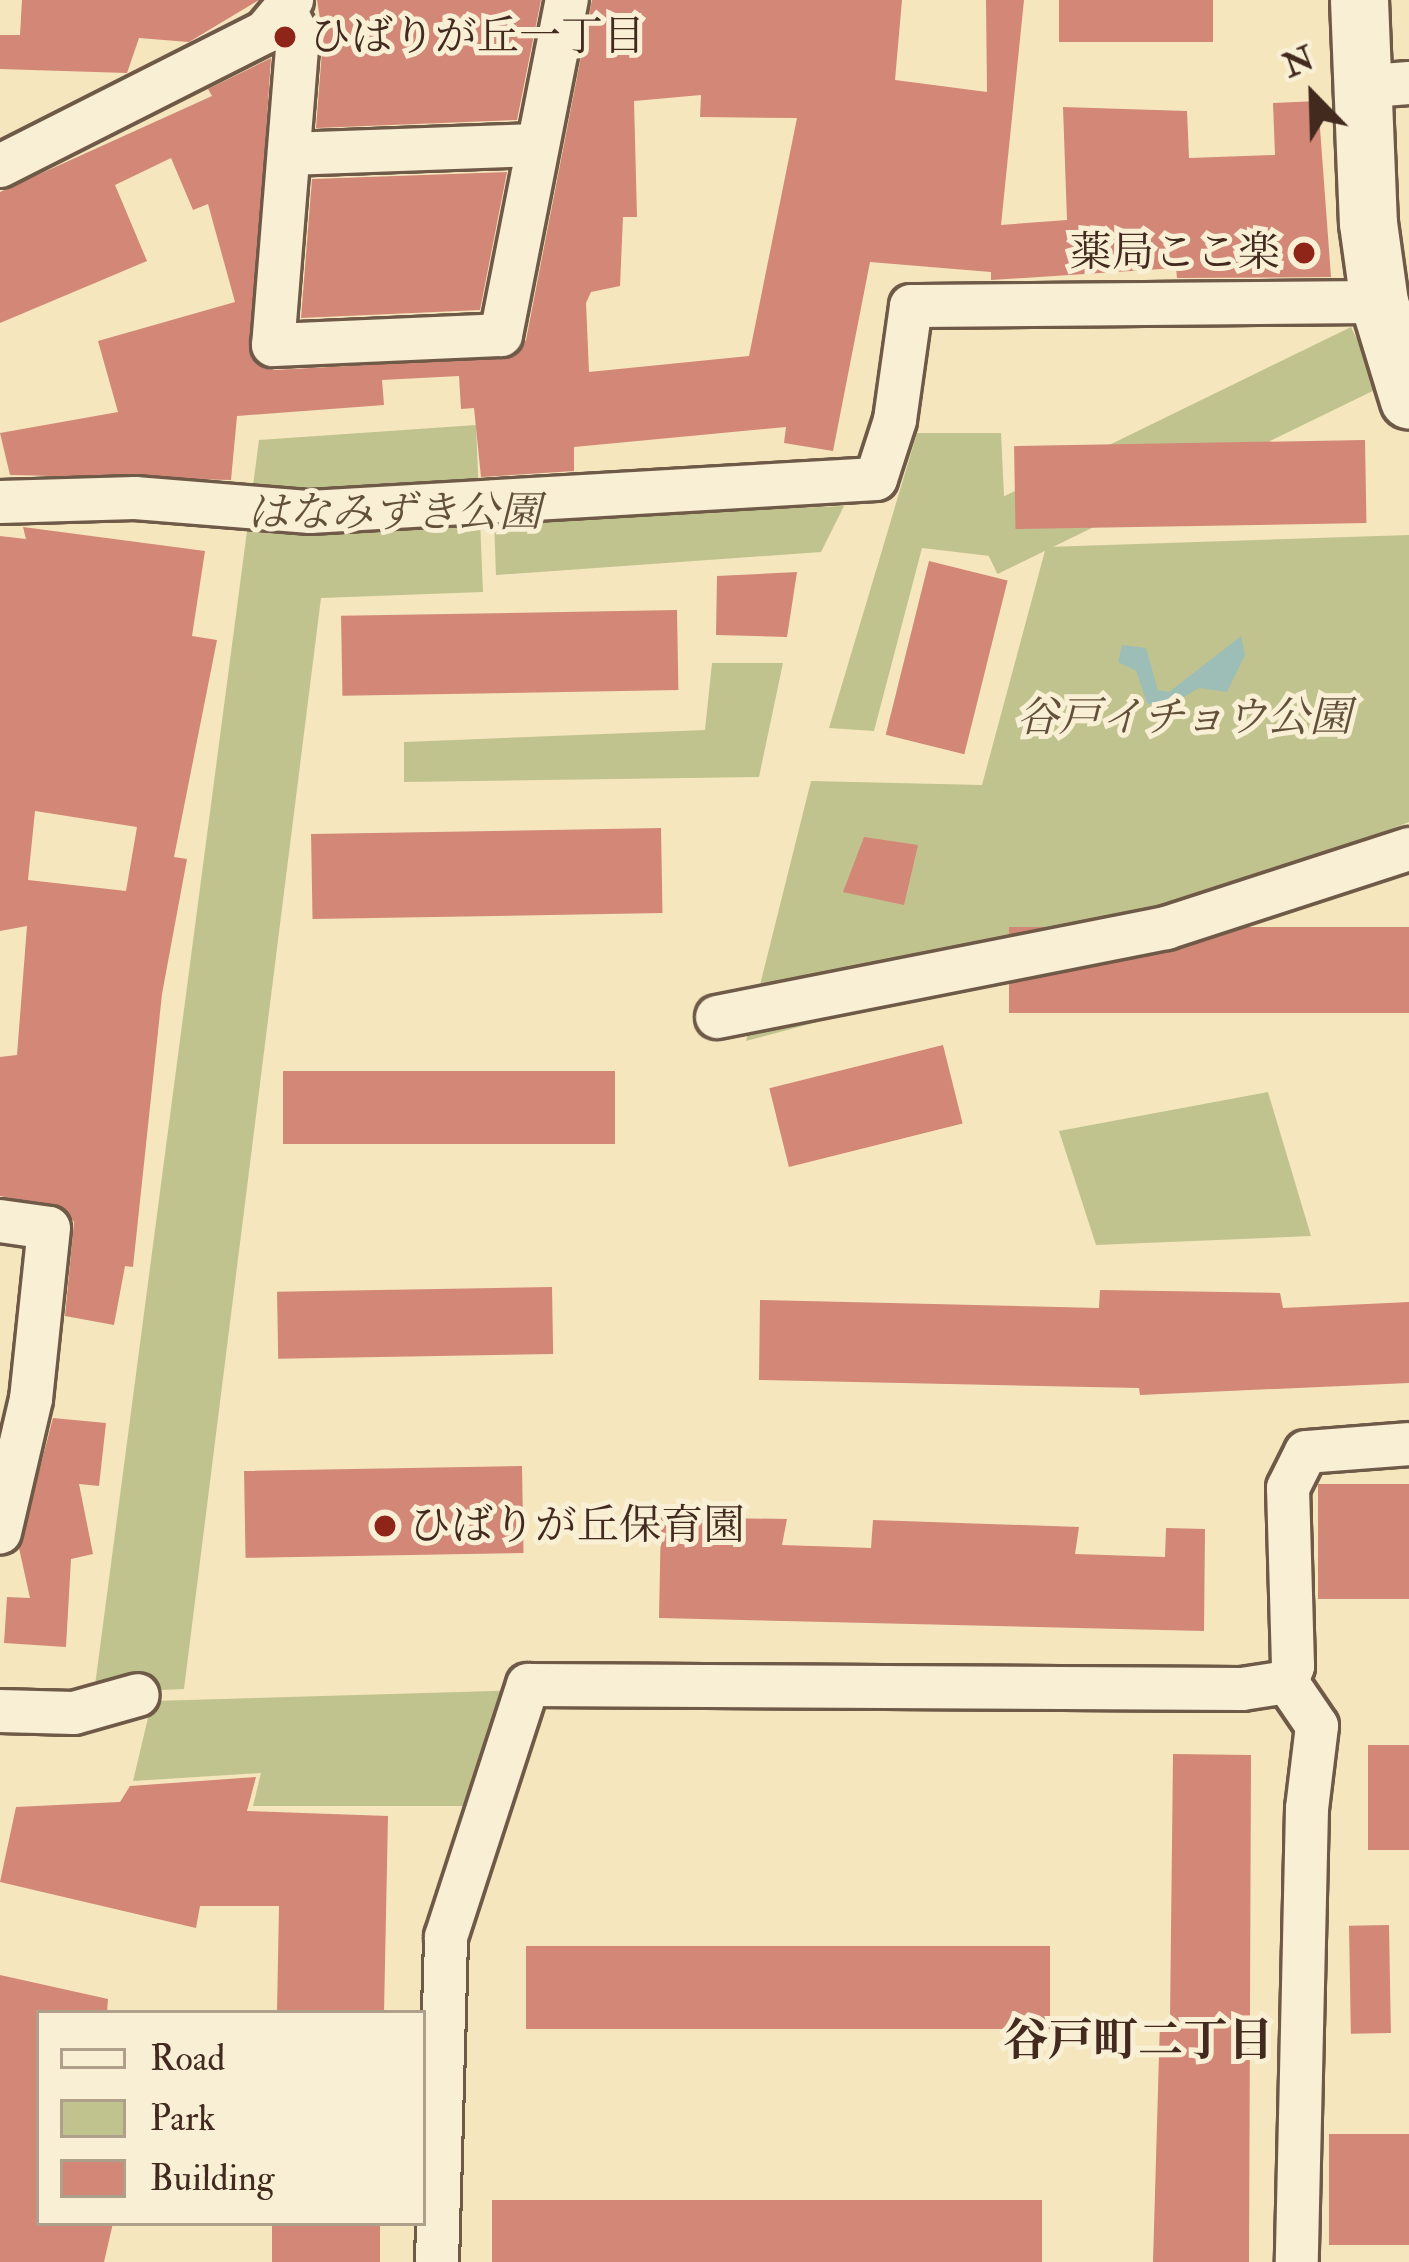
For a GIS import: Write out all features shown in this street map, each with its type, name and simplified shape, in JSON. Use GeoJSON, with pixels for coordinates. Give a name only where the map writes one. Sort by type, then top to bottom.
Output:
{"type":"FeatureCollection","features":[{"type":"Feature","properties":{"kind":"main road"},"geometry":{"type":"LineString","coordinates":[[1359,0],[1384,85],[1379,302],[1409,400]]}},
{"type":"Feature","properties":{"kind":"street"},"geometry":{"type":"LineString","coordinates":[[0,166],[289,7],[298,36],[273,345],[501,335],[568,0]]}},
{"type":"Feature","properties":{"kind":"street"},"geometry":{"type":"LineString","coordinates":[[289,154],[536,145]]}},
{"type":"Feature","properties":{"kind":"street"},"geometry":{"type":"LineString","coordinates":[[0,502],[135,498],[310,512],[876,479],[896,420],[911,306],[1379,302]]}},
{"type":"Feature","properties":{"kind":"street"},"geometry":{"type":"LineString","coordinates":[[717,1017],[1166,928],[1409,849]]}},
{"type":"Feature","properties":{"kind":"street"},"geometry":{"type":"LineString","coordinates":[[0,1221],[49,1228],[31,1399],[0,1532]]}},
{"type":"Feature","properties":{"kind":"street"},"geometry":{"type":"LineString","coordinates":[[1287,1682],[1293,1666],[1288,1488],[1306,1452],[1409,1444]]}},
{"type":"Feature","properties":{"kind":"street"},"geometry":{"type":"LineString","coordinates":[[437,2262],[446,1937],[528,1685],[1242,1689],[1287,1682]]}},
{"type":"Feature","properties":{"kind":"street"},"geometry":{"type":"LineString","coordinates":[[1287,1682],[1317,1726],[1307,1809],[1297,2262]]}},
{"type":"Feature","properties":{"kind":"street"},"geometry":{"type":"LineString","coordinates":[[0,1711],[74,1713],[138,1695]]}},
{"type":"Feature","properties":{"kind":"green space"},"geometry":{"type":"Polygon","coordinates":[[[1351,327],[1380,387],[997,574],[968,514],[1351,327]]]}},
{"type":"Feature","properties":{"kind":"green space","name":"はなみずき公園"},"geometry":{"type":"Polygon","coordinates":[[[476,425],[483,592],[321,598],[184,1689],[94,1693],[259,440],[476,425]]]}},
{"type":"Feature","properties":{"kind":"green space"},"geometry":{"type":"Polygon","coordinates":[[[917,433],[1001,433],[1007,558],[922,548],[874,731],[829,728],[917,433]]]}},
{"type":"Feature","properties":{"kind":"green space"},"geometry":{"type":"Polygon","coordinates":[[[844,506],[821,552],[496,575],[494,520],[844,506]]]}},
{"type":"Feature","properties":{"kind":"green space","name":"谷戸イチョウ公園"},"geometry":{"type":"Polygon","coordinates":[[[1409,535],[1409,822],[1020,968],[746,1041],[811,781],[982,785],[1046,547],[1409,535]]]}},
{"type":"Feature","properties":{"kind":"green space"},"geometry":{"type":"Polygon","coordinates":[[[712,663],[783,663],[759,777],[404,782],[404,742],[705,730],[712,663]]]}},
{"type":"Feature","properties":{"kind":"green space"},"geometry":{"type":"Polygon","coordinates":[[[1268,1092],[1311,1236],[1096,1245],[1059,1131],[1268,1092]]]}},
{"type":"Feature","properties":{"kind":"green space"},"geometry":{"type":"Polygon","coordinates":[[[527,1690],[487,1806],[253,1806],[261,1773],[133,1781],[152,1701],[527,1690]]]}},
{"type":"Feature","properties":{"kind":"water"},"geometry":{"type":"Polygon","coordinates":[[[1241,636],[1245,655],[1227,692],[1199,688],[1163,709],[1147,703],[1136,671],[1118,662],[1122,645],[1146,648],[1158,690],[1169,692],[1241,636]]]}},
{"type":"Feature","properties":{"kind":"building"},"geometry":{"type":"Polygon","coordinates":[[[22,0],[259,0],[189,42],[139,38],[127,73],[0,69],[0,35],[20,35],[22,0]]]}},
{"type":"Feature","properties":{"kind":"building"},"geometry":{"type":"Polygon","coordinates":[[[317,0],[541,0],[517,120],[316,128],[323,38],[317,0]]]}},
{"type":"Feature","properties":{"kind":"building"},"geometry":{"type":"Polygon","coordinates":[[[592,0],[902,0],[895,80],[987,92],[986,0],[1024,0],[1001,225],[1067,220],[1063,107],[1187,111],[1189,158],[1275,155],[1273,103],[1318,101],[1331,277],[1177,278],[1176,268],[991,280],[991,272],[870,262],[833,451],[784,443],[786,427],[574,447],[574,471],[481,477],[474,408],[461,409],[459,376],[382,380],[384,405],[237,416],[231,480],[10,475],[0,433],[118,412],[98,341],[235,302],[208,204],[193,210],[171,158],[115,185],[147,261],[0,323],[0,192],[212,96],[208,89],[271,58],[251,358],[274,370],[514,357],[526,340],[592,0]],[[701,95],[634,101],[637,217],[623,217],[620,286],[591,292],[586,303],[589,372],[749,356],[797,118],[700,117],[701,95]]]}},
{"type":"Feature","properties":{"kind":"building"},"geometry":{"type":"Polygon","coordinates":[[[1059,0],[1213,0],[1213,42],[1059,42],[1059,0]]]}},
{"type":"Feature","properties":{"kind":"building"},"geometry":{"type":"Polygon","coordinates":[[[507,172],[480,310],[301,318],[312,179],[507,172]]]}},
{"type":"Feature","properties":{"kind":"building"},"geometry":{"type":"Polygon","coordinates":[[[1365,440],[1366,523],[1016,529],[1014,446],[1365,440]]]}},
{"type":"Feature","properties":{"kind":"building"},"geometry":{"type":"Polygon","coordinates":[[[23,527],[205,551],[192,636],[217,640],[174,857],[187,859],[162,994],[133,1267],[125,1266],[114,1325],[65,1316],[74,1222],[65,1209],[0,1196],[0,1057],[17,1055],[27,926],[0,931],[0,536],[26,539],[23,527]],[[35,811],[28,880],[126,891],[137,827],[35,811]]]}},
{"type":"Feature","properties":{"kind":"building"},"geometry":{"type":"Polygon","coordinates":[[[929,561],[1008,581],[964,754],[886,735],[929,561]]]}},
{"type":"Feature","properties":{"kind":"building"},"geometry":{"type":"Polygon","coordinates":[[[797,572],[787,637],[716,635],[717,576],[797,572]]]}},
{"type":"Feature","properties":{"kind":"building"},"geometry":{"type":"Polygon","coordinates":[[[677,610],[678,690],[342,696],[341,616],[677,610]]]}},
{"type":"Feature","properties":{"kind":"building"},"geometry":{"type":"Polygon","coordinates":[[[661,828],[662,913],[313,919],[311,834],[661,828]]]}},
{"type":"Feature","properties":{"kind":"building"},"geometry":{"type":"Polygon","coordinates":[[[864,837],[918,845],[904,905],[843,892],[864,837]]]}},
{"type":"Feature","properties":{"kind":"building"},"geometry":{"type":"Polygon","coordinates":[[[1009,927],[1409,927],[1409,1013],[1009,1013],[1009,927]]]}},
{"type":"Feature","properties":{"kind":"building"},"geometry":{"type":"Polygon","coordinates":[[[943,1045],[963,1124],[789,1167],[769,1088],[943,1045]]]}},
{"type":"Feature","properties":{"kind":"building"},"geometry":{"type":"Polygon","coordinates":[[[283,1071],[615,1071],[615,1144],[283,1144],[283,1071]]]}},
{"type":"Feature","properties":{"kind":"building"},"geometry":{"type":"Polygon","coordinates":[[[552,1287],[553,1354],[278,1359],[277,1292],[552,1287]]]}},
{"type":"Feature","properties":{"kind":"building"},"geometry":{"type":"Polygon","coordinates":[[[1100,1290],[1280,1293],[1283,1308],[1409,1302],[1409,1383],[1140,1395],[1139,1388],[759,1380],[760,1300],[1099,1308],[1100,1290]]]}},
{"type":"Feature","properties":{"kind":"building"},"geometry":{"type":"Polygon","coordinates":[[[53,1418],[106,1423],[99,1486],[79,1484],[93,1554],[71,1559],[66,1647],[4,1643],[7,1597],[30,1598],[19,1548],[53,1418]]]}},
{"type":"Feature","properties":{"kind":"building"},"geometry":{"type":"Polygon","coordinates":[[[522,1466],[524,1553],[246,1558],[244,1471],[522,1466]]]}},
{"type":"Feature","properties":{"kind":"building"},"geometry":{"type":"Polygon","coordinates":[[[1318,1484],[1409,1484],[1409,1599],[1318,1599],[1318,1484]]]}},
{"type":"Feature","properties":{"kind":"building"},"geometry":{"type":"Polygon","coordinates":[[[661,1517],[787,1519],[782,1545],[871,1548],[873,1520],[1079,1527],[1075,1554],[1165,1557],[1166,1528],[1205,1529],[1204,1631],[659,1618],[661,1517]]]}},
{"type":"Feature","properties":{"kind":"building"},"geometry":{"type":"Polygon","coordinates":[[[1368,1745],[1409,1745],[1409,1850],[1368,1850],[1368,1745]]]}},
{"type":"Feature","properties":{"kind":"building"},"geometry":{"type":"Polygon","coordinates":[[[1173,1754],[1251,1755],[1249,2262],[1153,2262],[1160,2021],[1170,2021],[1173,1754]]]}},
{"type":"Feature","properties":{"kind":"building"},"geometry":{"type":"Polygon","coordinates":[[[256,1777],[247,1811],[388,1816],[384,2010],[277,2010],[279,1906],[200,1906],[196,1928],[0,1882],[16,1807],[120,1802],[130,1786],[256,1777]]]}},
{"type":"Feature","properties":{"kind":"building"},"geometry":{"type":"Polygon","coordinates":[[[1389,1925],[1391,2033],[1351,2034],[1349,1926],[1389,1925]]]}},
{"type":"Feature","properties":{"kind":"building"},"geometry":{"type":"Polygon","coordinates":[[[526,1946],[1050,1946],[1050,2029],[526,2029],[526,1946]]]}},
{"type":"Feature","properties":{"kind":"building"},"geometry":{"type":"Polygon","coordinates":[[[0,1975],[108,1999],[107,2010],[36,2010],[36,2226],[112,2226],[104,2262],[0,2262],[0,1975]]]}},
{"type":"Feature","properties":{"kind":"building"},"geometry":{"type":"Polygon","coordinates":[[[1329,2134],[1409,2134],[1409,2245],[1329,2245],[1329,2134]]]}},
{"type":"Feature","properties":{"kind":"building"},"geometry":{"type":"Polygon","coordinates":[[[492,2200],[1042,2200],[1042,2262],[492,2262],[492,2200]]]}},
{"type":"Feature","properties":{"kind":"building"},"geometry":{"type":"Polygon","coordinates":[[[272,2226],[380,2226],[380,2262],[272,2262],[272,2226]]]}},
{"type":"Feature","properties":{"kind":"place","name":"ひばりが丘一丁目"},"geometry":{"type":"Point","coordinates":[285,37]}},
{"type":"Feature","properties":{"kind":"place","name":"薬局ここ楽"},"geometry":{"type":"Point","coordinates":[1304,253]}},
{"type":"Feature","properties":{"kind":"place","name":"ひばりが丘保育園"},"geometry":{"type":"Point","coordinates":[385,1526]}},
{"type":"Feature","properties":{"kind":"district","name":"谷戸町二丁目"},"geometry":{"type":"Point","coordinates":[1138,2042]}}]}
